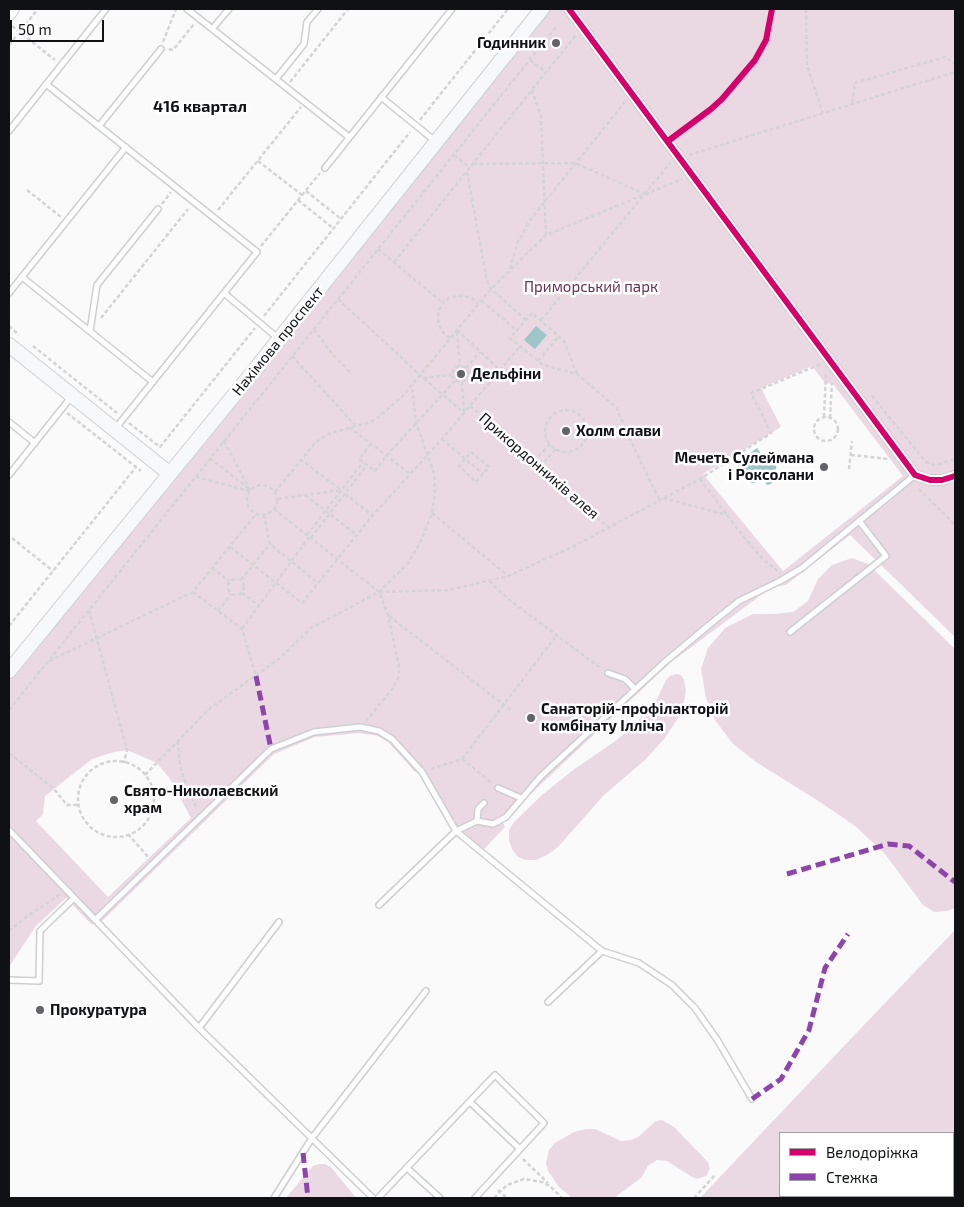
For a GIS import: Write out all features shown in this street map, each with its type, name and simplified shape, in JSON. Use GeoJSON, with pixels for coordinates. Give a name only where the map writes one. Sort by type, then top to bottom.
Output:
{"type":"FeatureCollection","features":[{"type":"Feature","properties":{"kind":"main road","name":"Нахімова проспект"},"geometry":{"type":"LineString","coordinates":[[9,671],[279,339],[542,9]]}},
{"type":"Feature","properties":{"kind":"main road"},"geometry":{"type":"LineString","coordinates":[[9,345],[170,474]]}},
{"type":"Feature","properties":{"kind":"street"},"geometry":{"type":"LineString","coordinates":[[9,16],[14,9]]}},
{"type":"Feature","properties":{"kind":"street"},"geometry":{"type":"LineString","coordinates":[[569,9],[830,360],[913,478],[942,480],[955,476]]}},
{"type":"Feature","properties":{"kind":"lane"},"geometry":{"type":"LineString","coordinates":[[9,131],[106,9]]}},
{"type":"Feature","properties":{"kind":"lane"},"geometry":{"type":"LineString","coordinates":[[187,9],[349,137]]}},
{"type":"Feature","properties":{"kind":"lane"},"geometry":{"type":"LineString","coordinates":[[212,29],[229,9]]}},
{"type":"Feature","properties":{"kind":"lane"},"geometry":{"type":"LineString","coordinates":[[276,79],[304,44],[307,22],[318,9]]}},
{"type":"Feature","properties":{"kind":"lane"},"geometry":{"type":"LineString","coordinates":[[325,168],[450,11],[442,9]]}},
{"type":"Feature","properties":{"kind":"lane"},"geometry":{"type":"LineString","coordinates":[[99,126],[161,49]]}},
{"type":"Feature","properties":{"kind":"lane"},"geometry":{"type":"LineString","coordinates":[[46,84],[257,252],[114,430]]}},
{"type":"Feature","properties":{"kind":"lane"},"geometry":{"type":"LineString","coordinates":[[381,97],[437,142]]}},
{"type":"Feature","properties":{"kind":"lane"},"geometry":{"type":"LineString","coordinates":[[9,293],[126,147]]}},
{"type":"Feature","properties":{"kind":"lane"},"geometry":{"type":"LineString","coordinates":[[90,331],[97,285],[158,209]]}},
{"type":"Feature","properties":{"kind":"lane"},"geometry":{"type":"LineString","coordinates":[[22,277],[153,382]]}},
{"type":"Feature","properties":{"kind":"lane"},"geometry":{"type":"LineString","coordinates":[[224,293],[279,339]]}},
{"type":"Feature","properties":{"kind":"lane"},"geometry":{"type":"LineString","coordinates":[[9,475],[72,396]]}},
{"type":"Feature","properties":{"kind":"lane"},"geometry":{"type":"LineString","coordinates":[[9,422],[35,443]]}},
{"type":"Feature","properties":{"kind":"lane"},"geometry":{"type":"LineString","coordinates":[[379,905],[456,831],[478,821],[486,821],[489,824],[498,822],[506,817],[541,776],[635,689],[739,600],[791,575],[913,478]]}},
{"type":"Feature","properties":{"kind":"lane"},"geometry":{"type":"LineString","coordinates":[[790,632],[886,556],[860,522]]}},
{"type":"Feature","properties":{"kind":"lane"},"geometry":{"type":"LineString","coordinates":[[608,673],[625,679],[635,689]]}},
{"type":"Feature","properties":{"kind":"lane"},"geometry":{"type":"LineString","coordinates":[[95,920],[271,750],[314,732],[360,728],[379,731],[392,739],[422,772],[456,831],[602,951],[639,964],[672,985],[695,1008],[714,1035],[752,1099]]}},
{"type":"Feature","properties":{"kind":"lane"},"geometry":{"type":"LineString","coordinates":[[498,788],[521,798]]}},
{"type":"Feature","properties":{"kind":"lane"},"geometry":{"type":"LineString","coordinates":[[478,821],[478,809],[484,803]]}},
{"type":"Feature","properties":{"kind":"lane"},"geometry":{"type":"LineString","coordinates":[[9,830],[199,1028],[373,1198]]}},
{"type":"Feature","properties":{"kind":"lane"},"geometry":{"type":"LineString","coordinates":[[9,980],[39,981],[40,931],[74,898]]}},
{"type":"Feature","properties":{"kind":"lane"},"geometry":{"type":"LineString","coordinates":[[199,1028],[279,922]]}},
{"type":"Feature","properties":{"kind":"lane"},"geometry":{"type":"LineString","coordinates":[[548,1002],[602,951]]}},
{"type":"Feature","properties":{"kind":"lane"},"geometry":{"type":"LineString","coordinates":[[274,1198],[312,1138],[426,991]]}},
{"type":"Feature","properties":{"kind":"lane"},"geometry":{"type":"LineString","coordinates":[[378,1198],[496,1075],[544,1122],[474,1198]]}},
{"type":"Feature","properties":{"kind":"lane"},"geometry":{"type":"LineString","coordinates":[[470,1102],[518,1151]]}},
{"type":"Feature","properties":{"kind":"lane"},"geometry":{"type":"LineString","coordinates":[[407,1168],[440,1198]]}},
{"type":"Feature","properties":{"kind":"path"},"geometry":{"type":"LineString","coordinates":[[9,45],[38,9]]}},
{"type":"Feature","properties":{"kind":"path"},"geometry":{"type":"LineString","coordinates":[[161,49],[176,9]]}},
{"type":"Feature","properties":{"kind":"path"},"geometry":{"type":"LineString","coordinates":[[285,87],[348,9]]}},
{"type":"Feature","properties":{"kind":"path"},"geometry":{"type":"LineString","coordinates":[[32,345],[160,447],[508,9]]}},
{"type":"Feature","properties":{"kind":"path"},"geometry":{"type":"LineString","coordinates":[[806,9],[807,66],[823,113]]}},
{"type":"Feature","properties":{"kind":"path"},"geometry":{"type":"LineString","coordinates":[[173,50],[198,18]]}},
{"type":"Feature","properties":{"kind":"path"},"geometry":{"type":"LineString","coordinates":[[9,24],[61,65]]}},
{"type":"Feature","properties":{"kind":"path"},"geometry":{"type":"LineString","coordinates":[[394,262],[583,26]]}},
{"type":"Feature","properties":{"kind":"path"},"geometry":{"type":"LineString","coordinates":[[9,710],[556,27]]}},
{"type":"Feature","properties":{"kind":"path"},"geometry":{"type":"LineString","coordinates":[[852,104],[855,83],[945,57],[955,64]]}},
{"type":"Feature","properties":{"kind":"path"},"geometry":{"type":"LineString","coordinates":[[530,60],[546,72]]}},
{"type":"Feature","properties":{"kind":"path"},"geometry":{"type":"LineString","coordinates":[[541,320],[645,194],[679,156],[955,72]]}},
{"type":"Feature","properties":{"kind":"path"},"geometry":{"type":"LineString","coordinates":[[532,90],[540,117],[546,235]]}},
{"type":"Feature","properties":{"kind":"path"},"geometry":{"type":"LineString","coordinates":[[510,270],[517,244],[530,220],[632,94]]}},
{"type":"Feature","properties":{"kind":"path"},"geometry":{"type":"LineString","coordinates":[[213,217],[305,102]]}},
{"type":"Feature","properties":{"kind":"path"},"geometry":{"type":"LineString","coordinates":[[454,155],[470,168]]}},
{"type":"Feature","properties":{"kind":"path"},"geometry":{"type":"LineString","coordinates":[[258,160],[302,195]]}},
{"type":"Feature","properties":{"kind":"path"},"geometry":{"type":"LineString","coordinates":[[473,164],[575,163],[645,194]]}},
{"type":"Feature","properties":{"kind":"path"},"geometry":{"type":"LineString","coordinates":[[257,252],[325,168]]}},
{"type":"Feature","properties":{"kind":"path"},"geometry":{"type":"LineString","coordinates":[[467,172],[487,281],[491,289],[526,320]]}},
{"type":"Feature","properties":{"kind":"path"},"geometry":{"type":"LineString","coordinates":[[275,492],[300,459],[315,443],[328,434],[376,419],[401,398],[422,377],[481,300],[546,235],[693,174]]}},
{"type":"Feature","properties":{"kind":"path"},"geometry":{"type":"LineString","coordinates":[[158,209],[176,187]]}},
{"type":"Feature","properties":{"kind":"path"},"geometry":{"type":"LineString","coordinates":[[27,190],[66,221]]}},
{"type":"Feature","properties":{"kind":"path"},"geometry":{"type":"LineString","coordinates":[[306,191],[342,219]]}},
{"type":"Feature","properties":{"kind":"path"},"geometry":{"type":"LineString","coordinates":[[298,200],[334,228]]}},
{"type":"Feature","properties":{"kind":"path"},"geometry":{"type":"LineString","coordinates":[[90,331],[194,202]]}},
{"type":"Feature","properties":{"kind":"path"},"geometry":{"type":"LineString","coordinates":[[378,249],[444,303]]}},
{"type":"Feature","properties":{"kind":"path"},"geometry":{"type":"LineString","coordinates":[[450,338],[439,326],[439,310],[444,303],[449,298],[464,296],[472,298],[478,304]]}},
{"type":"Feature","properties":{"kind":"path"},"geometry":{"type":"LineString","coordinates":[[338,299],[464,413]]}},
{"type":"Feature","properties":{"kind":"path"},"geometry":{"type":"LineString","coordinates":[[481,300],[517,331]]}},
{"type":"Feature","properties":{"kind":"path"},"geometry":{"type":"LineString","coordinates":[[577,374],[564,340],[532,313],[510,338],[543,365],[577,374],[616,407],[660,499],[727,515]]}},
{"type":"Feature","properties":{"kind":"path"},"geometry":{"type":"LineString","coordinates":[[9,326],[24,339]]}},
{"type":"Feature","properties":{"kind":"path"},"geometry":{"type":"LineString","coordinates":[[314,329],[333,355],[351,374]]}},
{"type":"Feature","properties":{"kind":"path"},"geometry":{"type":"LineString","coordinates":[[457,330],[500,370]]}},
{"type":"Feature","properties":{"kind":"path"},"geometry":{"type":"LineString","coordinates":[[457,330],[460,366]]}},
{"type":"Feature","properties":{"kind":"path"},"geometry":{"type":"LineString","coordinates":[[538,361],[559,336]]}},
{"type":"Feature","properties":{"kind":"path"},"geometry":{"type":"LineString","coordinates":[[230,547],[302,603],[372,515],[442,439],[520,346]]}},
{"type":"Feature","properties":{"kind":"path"},"geometry":{"type":"LineString","coordinates":[[466,368],[480,352]]}},
{"type":"Feature","properties":{"kind":"path"},"geometry":{"type":"LineString","coordinates":[[292,356],[355,426]]}},
{"type":"Feature","properties":{"kind":"path"},"geometry":{"type":"LineString","coordinates":[[379,592],[449,590],[489,581],[508,576],[570,548],[700,479],[771,433],[751,393],[830,360]]}},
{"type":"Feature","properties":{"kind":"path"},"geometry":{"type":"LineString","coordinates":[[460,366],[466,368],[469,373],[467,379],[462,382],[455,380],[452,375],[454,369],[460,366]]}},
{"type":"Feature","properties":{"kind":"path"},"geometry":{"type":"LineString","coordinates":[[469,373],[500,370]]}},
{"type":"Feature","properties":{"kind":"path"},"geometry":{"type":"LineString","coordinates":[[824,417],[826,374]]}},
{"type":"Feature","properties":{"kind":"path"},"geometry":{"type":"LineString","coordinates":[[422,377],[452,375]]}},
{"type":"Feature","properties":{"kind":"path"},"geometry":{"type":"LineString","coordinates":[[830,418],[833,378],[836,383]]}},
{"type":"Feature","properties":{"kind":"path"},"geometry":{"type":"LineString","coordinates":[[371,444],[359,459],[375,471],[386,456],[455,380]]}},
{"type":"Feature","properties":{"kind":"path"},"geometry":{"type":"LineString","coordinates":[[462,382],[464,413]]}},
{"type":"Feature","properties":{"kind":"path"},"geometry":{"type":"LineString","coordinates":[[145,775],[210,709],[280,658],[311,628],[379,592],[408,563],[420,543],[432,513],[435,493],[434,473],[416,423],[412,385]]}},
{"type":"Feature","properties":{"kind":"path"},"geometry":{"type":"LineString","coordinates":[[870,394],[925,461],[930,464],[937,464],[955,459]]}},
{"type":"Feature","properties":{"kind":"path"},"geometry":{"type":"LineString","coordinates":[[62,408],[141,471]]}},
{"type":"Feature","properties":{"kind":"path"},"geometry":{"type":"LineString","coordinates":[[568,410],[584,420],[587,433],[582,445],[570,452],[564,452],[550,444],[545,436],[545,429],[550,418],[555,413],[568,410]]}},
{"type":"Feature","properties":{"kind":"path"},"geometry":{"type":"LineString","coordinates":[[824,417],[830,418],[837,423],[838,432],[834,439],[825,442],[817,438],[814,430],[816,422],[824,417]]}},
{"type":"Feature","properties":{"kind":"path"},"geometry":{"type":"LineString","coordinates":[[349,427],[409,473]]}},
{"type":"Feature","properties":{"kind":"path"},"geometry":{"type":"LineString","coordinates":[[442,439],[483,474]]}},
{"type":"Feature","properties":{"kind":"path"},"geometry":{"type":"LineString","coordinates":[[196,477],[250,490],[257,485],[265,485],[275,492],[277,499],[274,509],[264,515],[252,512],[247,504],[250,490],[224,441]]}},
{"type":"Feature","properties":{"kind":"path"},"geometry":{"type":"LineString","coordinates":[[849,469],[852,441]]}},
{"type":"Feature","properties":{"kind":"path"},"geometry":{"type":"LineString","coordinates":[[534,461],[550,444]]}},
{"type":"Feature","properties":{"kind":"path"},"geometry":{"type":"LineString","coordinates":[[540,467],[556,449]]}},
{"type":"Feature","properties":{"kind":"path"},"geometry":{"type":"LineString","coordinates":[[471,452],[489,467],[476,482],[459,466],[465,459],[471,452]]}},
{"type":"Feature","properties":{"kind":"path"},"geometry":{"type":"LineString","coordinates":[[851,455],[890,459]]}},
{"type":"Feature","properties":{"kind":"path"},"geometry":{"type":"LineString","coordinates":[[210,458],[250,490]]}},
{"type":"Feature","properties":{"kind":"path"},"geometry":{"type":"LineString","coordinates":[[300,459],[372,515]]}},
{"type":"Feature","properties":{"kind":"path"},"geometry":{"type":"LineString","coordinates":[[242,629],[309,537],[325,511],[363,462]]}},
{"type":"Feature","properties":{"kind":"path"},"geometry":{"type":"LineString","coordinates":[[309,537],[330,514],[367,465]]}},
{"type":"Feature","properties":{"kind":"path"},"geometry":{"type":"LineString","coordinates":[[9,626],[136,467]]}},
{"type":"Feature","properties":{"kind":"path"},"geometry":{"type":"LineString","coordinates":[[913,478],[955,525]]}},
{"type":"Feature","properties":{"kind":"path"},"geometry":{"type":"LineString","coordinates":[[700,479],[761,557],[776,571],[782,574],[785,573]]}},
{"type":"Feature","properties":{"kind":"path"},"geometry":{"type":"LineString","coordinates":[[277,499],[341,490]]}},
{"type":"Feature","properties":{"kind":"path"},"geometry":{"type":"LineString","coordinates":[[305,495],[357,535]]}},
{"type":"Feature","properties":{"kind":"path"},"geometry":{"type":"LineString","coordinates":[[274,509],[379,592],[388,616],[399,666],[399,676],[394,687],[360,728]]}},
{"type":"Feature","properties":{"kind":"path"},"geometry":{"type":"LineString","coordinates":[[432,513],[508,576]]}},
{"type":"Feature","properties":{"kind":"path"},"geometry":{"type":"LineString","coordinates":[[47,662],[193,592],[256,514]]}},
{"type":"Feature","properties":{"kind":"path"},"geometry":{"type":"LineString","coordinates":[[264,515],[270,544],[318,583]]}},
{"type":"Feature","properties":{"kind":"path"},"geometry":{"type":"LineString","coordinates":[[12,538],[53,571]]}},
{"type":"Feature","properties":{"kind":"path"},"geometry":{"type":"LineString","coordinates":[[241,580],[270,544]]}},
{"type":"Feature","properties":{"kind":"path"},"geometry":{"type":"LineString","coordinates":[[212,568],[229,582]]}},
{"type":"Feature","properties":{"kind":"path"},"geometry":{"type":"LineString","coordinates":[[229,582],[235,579],[241,580]]}},
{"type":"Feature","properties":{"kind":"path"},"geometry":{"type":"LineString","coordinates":[[229,582],[228,588],[231,594],[237,596],[242,593],[244,586],[241,580]]}},
{"type":"Feature","properties":{"kind":"path"},"geometry":{"type":"LineString","coordinates":[[489,581],[512,602],[608,673]]}},
{"type":"Feature","properties":{"kind":"path"},"geometry":{"type":"LineString","coordinates":[[193,592],[242,629],[256,676]]}},
{"type":"Feature","properties":{"kind":"path"},"geometry":{"type":"LineString","coordinates":[[242,593],[259,605]]}},
{"type":"Feature","properties":{"kind":"path"},"geometry":{"type":"LineString","coordinates":[[218,611],[231,594]]}},
{"type":"Feature","properties":{"kind":"path"},"geometry":{"type":"LineString","coordinates":[[89,610],[127,750],[124,763]]}},
{"type":"Feature","properties":{"kind":"path"},"geometry":{"type":"LineString","coordinates":[[388,616],[512,711]]}},
{"type":"Feature","properties":{"kind":"path"},"geometry":{"type":"LineString","coordinates":[[429,770],[462,759],[557,635]]}},
{"type":"Feature","properties":{"kind":"path"},"geometry":{"type":"LineString","coordinates":[[178,741],[180,765],[200,818]]}},
{"type":"Feature","properties":{"kind":"path"},"geometry":{"type":"LineString","coordinates":[[9,753],[54,789],[67,805],[78,805]]}},
{"type":"Feature","properties":{"kind":"path"},"geometry":{"type":"LineString","coordinates":[[462,759],[498,788]]}},
{"type":"Feature","properties":{"kind":"path"},"geometry":{"type":"LineString","coordinates":[[110,762],[124,763],[138,768],[145,775],[153,793],[153,803],[151,812],[140,828],[128,834],[112,837],[94,830],[86,823],[78,805],[78,796],[80,786],[92,770],[110,762]]}},
{"type":"Feature","properties":{"kind":"path"},"geometry":{"type":"LineString","coordinates":[[128,834],[154,863]]}},
{"type":"Feature","properties":{"kind":"path"},"geometry":{"type":"LineString","coordinates":[[9,931],[26,917],[67,890]]}},
{"type":"Feature","properties":{"kind":"path"},"geometry":{"type":"LineString","coordinates":[[518,1151],[562,1198]]}},
{"type":"Feature","properties":{"kind":"path"},"geometry":{"type":"LineString","coordinates":[[694,1198],[716,1174]]}},
{"type":"Feature","properties":{"kind":"path"},"geometry":{"type":"LineString","coordinates":[[494,1198],[499,1191],[515,1181],[533,1179],[542,1182],[557,1192]]}},
{"type":"Feature","properties":{"kind":"path"},"geometry":{"type":"LineString","coordinates":[[490,1182],[507,1198]]}},
{"type":"Feature","properties":{"kind":"green space","name":"Приморський парк"},"geometry":{"type":"Polygon","coordinates":[[[543,9],[955,9],[955,637],[850,535],[786,585],[772,587],[670,663],[502,821],[505,827],[484,849],[458,829],[424,771],[415,772],[389,743],[378,736],[359,733],[315,737],[274,754],[99,924],[91,924],[66,898],[35,927],[9,967],[9,674],[543,9]],[[812,366],[761,388],[781,427],[703,474],[783,571],[903,476],[833,384],[825,383],[812,366]],[[127,750],[92,759],[45,796],[43,814],[36,821],[108,897],[191,818],[170,779],[157,763],[127,750]]]}},
{"type":"Feature","properties":{"kind":"green space"},"geometry":{"type":"Polygon","coordinates":[[[852,558],[868,564],[955,649],[955,908],[947,911],[934,912],[923,905],[885,854],[855,826],[756,762],[733,744],[715,720],[706,698],[701,669],[708,648],[725,628],[753,614],[793,612],[808,601],[818,579],[832,565],[852,558]]]}},
{"type":"Feature","properties":{"kind":"green space"},"geometry":{"type":"Polygon","coordinates":[[[676,674],[681,675],[684,680],[686,690],[684,702],[680,715],[665,738],[645,760],[604,795],[558,847],[536,860],[526,860],[518,857],[512,849],[509,840],[509,830],[514,822],[542,795],[573,770],[634,726],[656,701],[666,680],[676,674]]]}},
{"type":"Feature","properties":{"kind":"green space"},"geometry":{"type":"Polygon","coordinates":[[[955,930],[955,1198],[700,1198],[863,1026],[955,930]]]}},
{"type":"Feature","properties":{"kind":"green space"},"geometry":{"type":"Polygon","coordinates":[[[662,1120],[674,1127],[708,1162],[710,1169],[706,1176],[697,1179],[667,1161],[657,1160],[648,1166],[641,1178],[614,1198],[572,1198],[559,1187],[548,1171],[546,1163],[549,1150],[555,1143],[574,1132],[595,1129],[621,1141],[631,1140],[638,1137],[656,1121],[662,1120]]]}},
{"type":"Feature","properties":{"kind":"green space"},"geometry":{"type":"Polygon","coordinates":[[[319,1164],[331,1167],[356,1198],[286,1198],[313,1166],[319,1164]]]}},
{"type":"Feature","properties":{"kind":"water"},"geometry":{"type":"Polygon","coordinates":[[[536,326],[547,335],[535,349],[524,340],[536,326]]]}},
{"type":"Feature","properties":{"kind":"water"},"geometry":{"type":"Polygon","coordinates":[[[757,448],[762,455],[769,453],[776,457],[776,469],[770,474],[773,481],[771,484],[767,485],[762,479],[751,483],[743,475],[747,464],[743,458],[757,448]]]}},
{"type":"Feature","properties":{"kind":"marked path"},"geometry":{"type":"LineString","coordinates":[[256,676],[271,749]]}},
{"type":"Feature","properties":{"kind":"marked path"},"geometry":{"type":"LineString","coordinates":[[787,874],[888,844],[909,846],[955,882]]}},
{"type":"Feature","properties":{"kind":"marked path"},"geometry":{"type":"LineString","coordinates":[[752,1099],[781,1079],[809,1030],[825,968],[848,934]]}},
{"type":"Feature","properties":{"kind":"marked path"},"geometry":{"type":"LineString","coordinates":[[303,1153],[308,1198]]}},
{"type":"Feature","properties":{"kind":"cycle path"},"geometry":{"type":"LineString","coordinates":[[569,9],[915,475],[930,480],[942,480],[955,476]]}},
{"type":"Feature","properties":{"kind":"cycle path"},"geometry":{"type":"LineString","coordinates":[[668,141],[722,99],[755,60],[766,40],[772,9]]}},
{"type":"Feature","properties":{"kind":"place","name":"Годинник"},"geometry":{"type":"Point","coordinates":[556,43]}},
{"type":"Feature","properties":{"kind":"place","name":"Дельфіни"},"geometry":{"type":"Point","coordinates":[461,374]}},
{"type":"Feature","properties":{"kind":"place","name":"Холм слави"},"geometry":{"type":"Point","coordinates":[566,431]}},
{"type":"Feature","properties":{"kind":"place","name":"Мечеть Сулеймана і Роксолани"},"geometry":{"type":"Point","coordinates":[824,467]}},
{"type":"Feature","properties":{"kind":"place","name":"Санаторій-профілакторій комбінату Ілліча"},"geometry":{"type":"Point","coordinates":[531,718]}},
{"type":"Feature","properties":{"kind":"place","name":"Свято-Николаевский храм"},"geometry":{"type":"Point","coordinates":[114,800]}},
{"type":"Feature","properties":{"kind":"place","name":"Прокуратура"},"geometry":{"type":"Point","coordinates":[40,1010]}},
{"type":"Feature","properties":{"kind":"district","name":"416 квартал"},"geometry":{"type":"Point","coordinates":[200,107]}}]}
